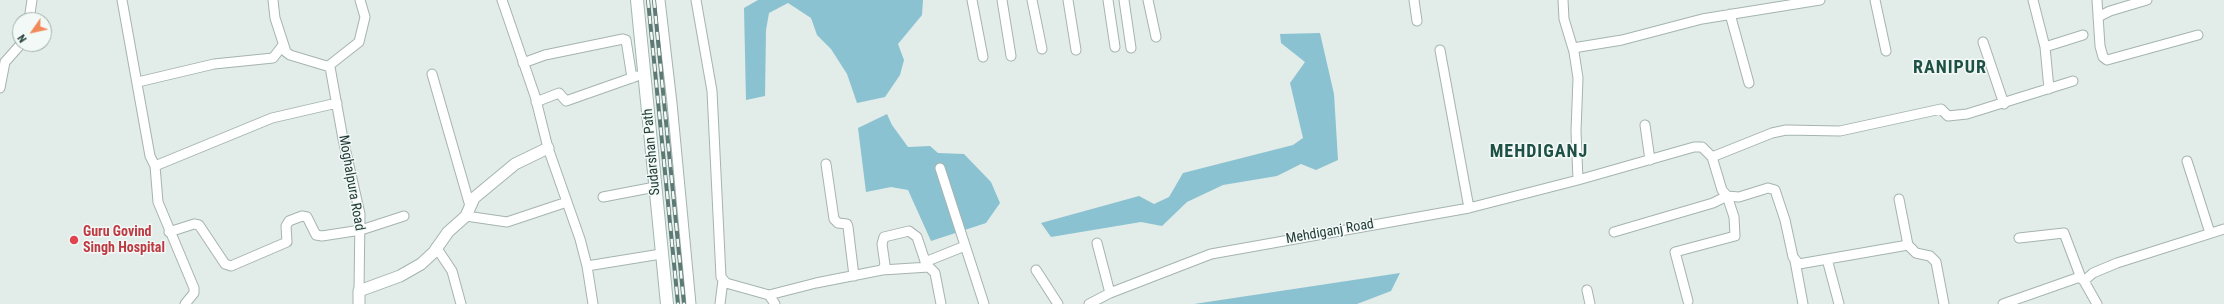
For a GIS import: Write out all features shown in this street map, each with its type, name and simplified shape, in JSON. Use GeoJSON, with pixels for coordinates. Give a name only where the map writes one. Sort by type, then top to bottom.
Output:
{"type":"FeatureCollection","features":[{"type":"Feature","properties":{"kind":"main road","name":"Sudarshan Path"},"geometry":{"type":"LineString","coordinates":[[637,0],[667,304]]}},
{"type":"Feature","properties":{"kind":"street"},"geometry":{"type":"LineString","coordinates":[[31,12],[33,0]]}},
{"type":"Feature","properties":{"kind":"street"},"geometry":{"type":"LineString","coordinates":[[122,0],[138,82],[150,156],[155,166],[158,202],[169,232],[194,288],[194,293],[186,304]]}},
{"type":"Feature","properties":{"kind":"street"},"geometry":{"type":"LineString","coordinates":[[273,0],[275,18],[283,45],[290,55],[331,71],[331,64],[359,42],[365,17],[360,0]]}},
{"type":"Feature","properties":{"kind":"street"},"geometry":{"type":"LineString","coordinates":[[502,0],[536,102],[548,148],[587,266],[593,304]]}},
{"type":"Feature","properties":{"kind":"street"},"geometry":{"type":"LineString","coordinates":[[660,0],[672,103],[691,304]]}},
{"type":"Feature","properties":{"kind":"street"},"geometry":{"type":"LineString","coordinates":[[696,0],[712,91],[720,272],[722,280],[720,304]]}},
{"type":"Feature","properties":{"kind":"street"},"geometry":{"type":"LineString","coordinates":[[972,0],[983,57]]}},
{"type":"Feature","properties":{"kind":"street"},"geometry":{"type":"LineString","coordinates":[[1002,0],[1011,56]]}},
{"type":"Feature","properties":{"kind":"street"},"geometry":{"type":"LineString","coordinates":[[1032,0],[1042,49]]}},
{"type":"Feature","properties":{"kind":"street"},"geometry":{"type":"LineString","coordinates":[[1068,0],[1076,50]]}},
{"type":"Feature","properties":{"kind":"street"},"geometry":{"type":"LineString","coordinates":[[1108,0],[1115,48]]}},
{"type":"Feature","properties":{"kind":"street"},"geometry":{"type":"LineString","coordinates":[[1124,0],[1131,48]]}},
{"type":"Feature","properties":{"kind":"street"},"geometry":{"type":"LineString","coordinates":[[1148,0],[1156,37]]}},
{"type":"Feature","properties":{"kind":"street"},"geometry":{"type":"LineString","coordinates":[[1414,0],[1417,21]]}},
{"type":"Feature","properties":{"kind":"street"},"geometry":{"type":"LineString","coordinates":[[1563,0],[1564,19],[1573,48],[1578,78],[1576,131],[1578,180]]}},
{"type":"Feature","properties":{"kind":"street"},"geometry":{"type":"LineString","coordinates":[[1573,48],[1622,40],[1702,19],[1820,0]]}},
{"type":"Feature","properties":{"kind":"street"},"geometry":{"type":"LineString","coordinates":[[1875,0],[1886,51]]}},
{"type":"Feature","properties":{"kind":"street"},"geometry":{"type":"LineString","coordinates":[[2033,0],[2045,47],[2049,89]]}},
{"type":"Feature","properties":{"kind":"street"},"geometry":{"type":"LineString","coordinates":[[2097,0],[2100,46],[2103,57],[2107,60],[2198,35]]}},
{"type":"Feature","properties":{"kind":"street"},"geometry":{"type":"LineString","coordinates":[[2098,17],[2110,11],[2148,0]]}},
{"type":"Feature","properties":{"kind":"street"},"geometry":{"type":"LineString","coordinates":[[1730,14],[1749,83]]}},
{"type":"Feature","properties":{"kind":"street"},"geometry":{"type":"LineString","coordinates":[[2045,47],[2083,35]]}},
{"type":"Feature","properties":{"kind":"street"},"geometry":{"type":"LineString","coordinates":[[523,63],[545,55],[623,39],[626,40],[632,78]]}},
{"type":"Feature","properties":{"kind":"street"},"geometry":{"type":"LineString","coordinates":[[1983,42],[2004,104]]}},
{"type":"Feature","properties":{"kind":"street"},"geometry":{"type":"LineString","coordinates":[[138,82],[214,64],[273,58],[283,45]]}},
{"type":"Feature","properties":{"kind":"street"},"geometry":{"type":"LineString","coordinates":[[1440,50],[1469,208]]}},
{"type":"Feature","properties":{"kind":"street"},"geometry":{"type":"LineString","coordinates":[[0,88],[5,62],[14,52]]}},
{"type":"Feature","properties":{"kind":"street"},"geometry":{"type":"LineString","coordinates":[[628,56],[642,52]]}},
{"type":"Feature","properties":{"kind":"street","name":"Moghalpura Road"},"geometry":{"type":"LineString","coordinates":[[331,71],[360,214],[361,230],[359,291]]}},
{"type":"Feature","properties":{"kind":"street"},"geometry":{"type":"LineString","coordinates":[[536,102],[559,93],[566,101],[644,73]]}},
{"type":"Feature","properties":{"kind":"street"},"geometry":{"type":"LineString","coordinates":[[432,74],[468,211]]}},
{"type":"Feature","properties":{"kind":"street"},"geometry":{"type":"LineString","coordinates":[[1688,302],[1675,252],[1735,236],[1734,218],[1727,196],[1722,190],[1712,157],[1772,133],[1786,130],[1840,131],[1941,109],[1948,116],[1967,114],[2073,82]]}},
{"type":"Feature","properties":{"kind":"street"},"geometry":{"type":"LineString","coordinates":[[155,166],[272,118],[337,103]]}},
{"type":"Feature","properties":{"kind":"street"},"geometry":{"type":"LineString","coordinates":[[1644,125],[1650,160]]}},
{"type":"Feature","properties":{"kind":"street","name":"Mehdiganj Road"},"geometry":{"type":"LineString","coordinates":[[1089,304],[1110,293],[1210,254],[1469,208],[1578,180],[1694,147],[1702,147],[1712,157]]}},
{"type":"Feature","properties":{"kind":"street"},"geometry":{"type":"LineString","coordinates":[[359,304],[359,291],[408,272],[421,264],[468,211],[474,198],[515,164],[548,148]]}},
{"type":"Feature","properties":{"kind":"street"},"geometry":{"type":"LineString","coordinates":[[2187,161],[2210,233]]}},
{"type":"Feature","properties":{"kind":"street"},"geometry":{"type":"LineString","coordinates":[[826,164],[834,219],[838,223],[844,223],[848,227],[854,276]]}},
{"type":"Feature","properties":{"kind":"street"},"geometry":{"type":"LineString","coordinates":[[940,168],[984,304]]}},
{"type":"Feature","properties":{"kind":"street"},"geometry":{"type":"LineString","coordinates":[[603,197],[655,187]]}},
{"type":"Feature","properties":{"kind":"street"},"geometry":{"type":"LineString","coordinates":[[1614,232],[1713,203],[1727,196],[1739,197],[1768,188],[1775,190],[1795,261],[1803,304]]}},
{"type":"Feature","properties":{"kind":"street"},"geometry":{"type":"LineString","coordinates":[[1899,199],[1908,245],[1916,252],[1930,256],[1936,262],[1944,304]]}},
{"type":"Feature","properties":{"kind":"street"},"geometry":{"type":"LineString","coordinates":[[468,211],[507,222],[567,202]]}},
{"type":"Feature","properties":{"kind":"street"},"geometry":{"type":"LineString","coordinates":[[169,232],[194,224],[199,225],[225,264],[231,266],[287,242],[286,226],[289,221],[302,216],[307,217],[316,235],[322,236],[361,230],[404,216]]}},
{"type":"Feature","properties":{"kind":"street"},"geometry":{"type":"LineString","coordinates":[[2003,304],[2073,278],[2083,280],[2093,273],[2117,263],[2224,229]]}},
{"type":"Feature","properties":{"kind":"street"},"geometry":{"type":"LineString","coordinates":[[882,270],[885,265],[882,239],[888,235],[902,231],[914,233],[927,264],[936,277],[941,304]]}},
{"type":"Feature","properties":{"kind":"street"},"geometry":{"type":"LineString","coordinates":[[2019,238],[2064,233],[2083,280],[2097,304]]}},
{"type":"Feature","properties":{"kind":"street"},"geometry":{"type":"LineString","coordinates":[[1096,243],[1110,293]]}},
{"type":"Feature","properties":{"kind":"street"},"geometry":{"type":"LineString","coordinates":[[1795,261],[1799,264],[1804,264],[1908,245]]}},
{"type":"Feature","properties":{"kind":"street"},"geometry":{"type":"LineString","coordinates":[[722,280],[769,295],[882,270],[927,264],[965,246]]}},
{"type":"Feature","properties":{"kind":"street"},"geometry":{"type":"LineString","coordinates":[[436,247],[452,271],[461,304]]}},
{"type":"Feature","properties":{"kind":"street"},"geometry":{"type":"LineString","coordinates":[[587,266],[661,254]]}},
{"type":"Feature","properties":{"kind":"street"},"geometry":{"type":"LineString","coordinates":[[1827,259],[1839,304]]}},
{"type":"Feature","properties":{"kind":"street"},"geometry":{"type":"LineString","coordinates":[[1036,270],[1058,304]]}},
{"type":"Feature","properties":{"kind":"street"},"geometry":{"type":"LineString","coordinates":[[1587,290],[1590,304]]}},
{"type":"Feature","properties":{"kind":"street"},"geometry":{"type":"LineString","coordinates":[[769,295],[776,304]]}},
{"type":"Feature","properties":{"kind":"water"},"geometry":{"type":"Polygon","coordinates":[[[758,0],[923,0],[922,15],[898,44],[904,60],[900,75],[885,97],[857,103],[847,74],[831,49],[817,35],[811,18],[788,3],[769,13],[766,30],[765,96],[746,100],[744,8],[758,0]]]}},
{"type":"Feature","properties":{"kind":"water"},"geometry":{"type":"Polygon","coordinates":[[[1320,33],[1334,94],[1338,160],[1316,170],[1301,164],[1277,176],[1223,185],[1187,202],[1162,226],[1141,222],[1051,237],[1041,223],[1139,196],[1154,204],[1169,197],[1183,173],[1293,145],[1303,138],[1290,83],[1305,62],[1281,43],[1280,34],[1320,33]]]}},
{"type":"Feature","properties":{"kind":"water"},"geometry":{"type":"Polygon","coordinates":[[[887,114],[892,125],[908,147],[930,146],[938,153],[964,154],[991,182],[1000,203],[986,223],[931,241],[908,190],[891,187],[866,192],[858,128],[887,114]]]}},
{"type":"Feature","properties":{"kind":"water"},"geometry":{"type":"Polygon","coordinates":[[[1400,273],[1391,291],[1357,304],[1194,304],[1400,273]]]}},
{"type":"Feature","properties":{"kind":"railway"},"geometry":{"type":"LineString","coordinates":[[648,0],[678,304]]}},
{"type":"Feature","properties":{"kind":"railway"},"geometry":{"type":"LineString","coordinates":[[654,0],[684,304]]}},
{"type":"Feature","properties":{"kind":"place","name":"Guru Govind Singh Hospital"},"geometry":{"type":"Point","coordinates":[74,240]}},
{"type":"Feature","properties":{"kind":"district","name":"RANIPUR"},"geometry":{"type":"Point","coordinates":[1950,68]}},
{"type":"Feature","properties":{"kind":"district","name":"MEHDIGANJ"},"geometry":{"type":"Point","coordinates":[1539,152]}}]}
